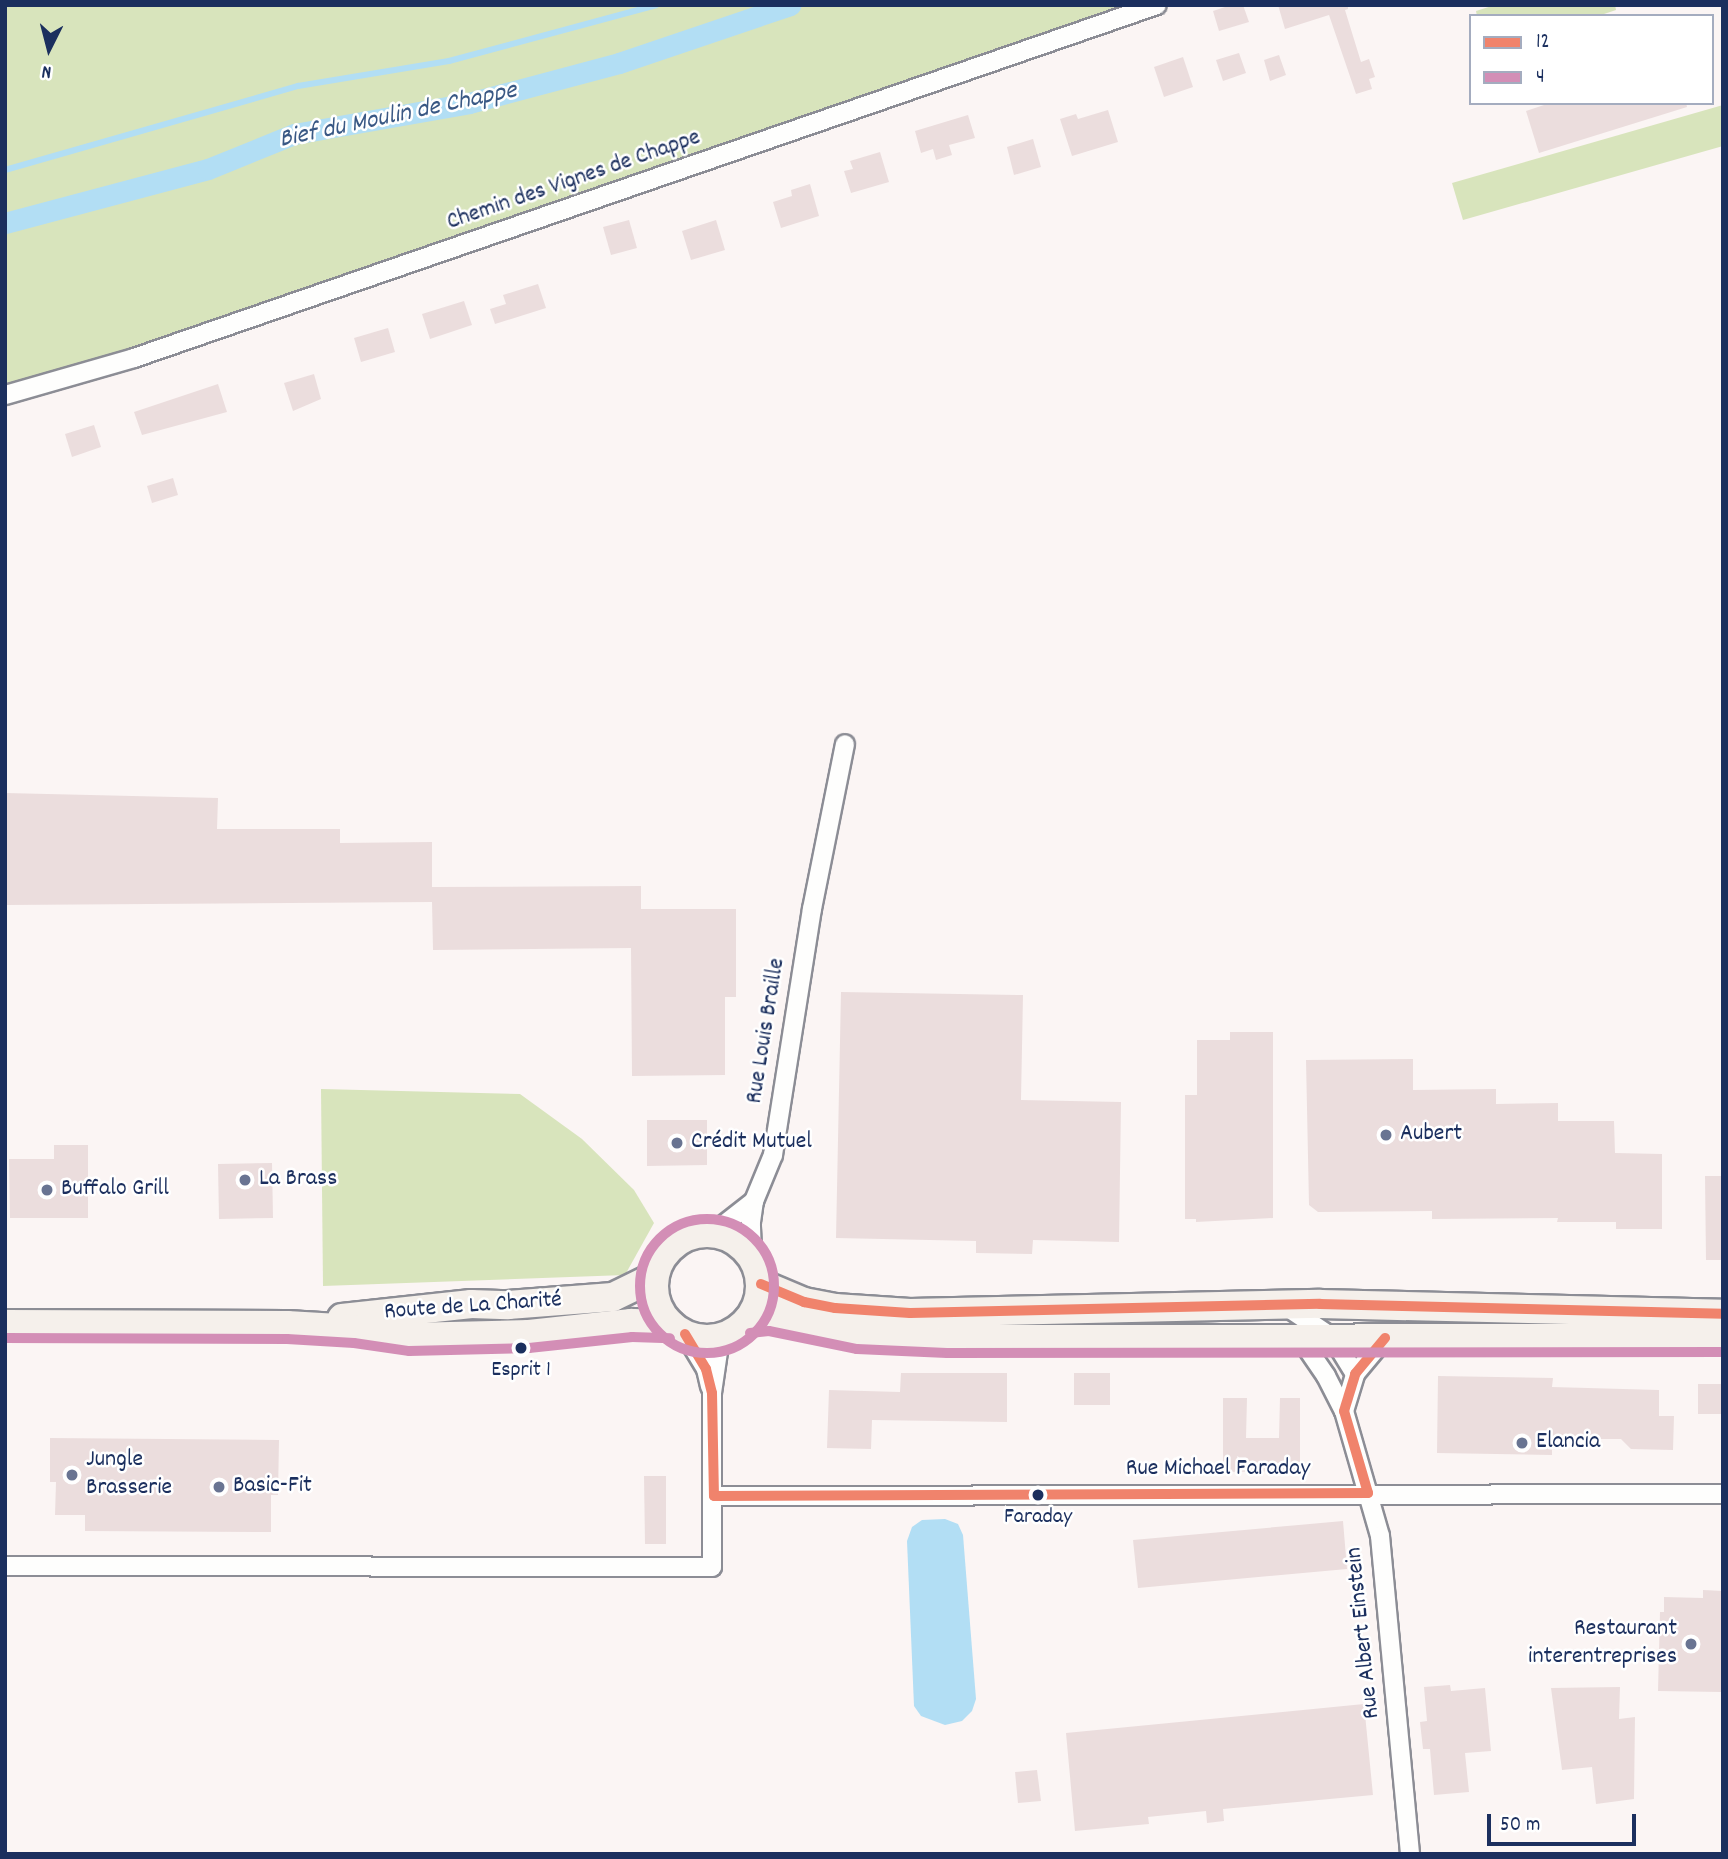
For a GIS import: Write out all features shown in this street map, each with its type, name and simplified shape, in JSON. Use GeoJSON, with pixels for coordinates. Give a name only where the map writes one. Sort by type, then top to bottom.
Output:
{"type":"FeatureCollection","features":[{"type":"Feature","properties":{"kind":"main road"},"geometry":{"type":"LineString","coordinates":[[708,1232],[733,1238],[752,1255],[761,1284],[758,1302],[749,1319],[736,1331],[720,1338],[702,1339],[677,1329],[656,1302],[654,1277],[661,1259],[673,1245],[689,1235],[708,1232]]}},
{"type":"Feature","properties":{"kind":"main road","name":"Route de La Charité"},"geometry":{"type":"LineString","coordinates":[[287,1325],[418,1308],[613,1297],[654,1277]]}},
{"type":"Feature","properties":{"kind":"main road"},"geometry":{"type":"LineString","coordinates":[[761,1284],[814,1304],[910,1312],[1281,1304],[1723,1314]]}},
{"type":"Feature","properties":{"kind":"main road"},"geometry":{"type":"LineString","coordinates":[[1319,1335],[1335,1322],[1615,1320],[1623,1312]]}},
{"type":"Feature","properties":{"kind":"main road"},"geometry":{"type":"LineString","coordinates":[[749,1319],[770,1317],[883,1337],[1319,1335],[1385,1338],[1723,1338]]}},
{"type":"Feature","properties":{"kind":"main road","name":"Route de La Charité"},"geometry":{"type":"LineString","coordinates":[[5,1324],[287,1325],[355,1329],[409,1337],[529,1334],[631,1323],[677,1329]]}},
{"type":"Feature","properties":{"kind":"street","name":"Chemin des Vignes de Chappe"},"geometry":{"type":"LineString","coordinates":[[5,395],[134,358],[1157,5]]}},
{"type":"Feature","properties":{"kind":"street","name":"Rue Louis Braille"},"geometry":{"type":"LineString","coordinates":[[752,1255],[750,1236],[754,1202],[772,1155],[821,867],[845,744]]}},
{"type":"Feature","properties":{"kind":"street"},"geometry":{"type":"LineString","coordinates":[[708,1232],[722,1226],[754,1202]]}},
{"type":"Feature","properties":{"kind":"street","name":"Rue Albert Einstein"},"geometry":{"type":"LineString","coordinates":[[1281,1304],[1319,1335],[1355,1374]]}},
{"type":"Feature","properties":{"kind":"street"},"geometry":{"type":"LineString","coordinates":[[677,1329],[706,1369],[712,1393]]}},
{"type":"Feature","properties":{"kind":"street","name":"Rue Albert Einstein"},"geometry":{"type":"LineString","coordinates":[[1319,1335],[1326,1376],[1344,1411],[1380,1536],[1410,1854]]}},
{"type":"Feature","properties":{"kind":"street"},"geometry":{"type":"LineString","coordinates":[[5,1566],[712,1567],[712,1393],[720,1338]]}},
{"type":"Feature","properties":{"kind":"street"},"geometry":{"type":"LineString","coordinates":[[1344,1411],[1355,1374],[1385,1338]]}},
{"type":"Feature","properties":{"kind":"street","name":"Rue Michael Faraday"},"geometry":{"type":"LineString","coordinates":[[714,1496],[1723,1494]]}},
{"type":"Feature","properties":{"kind":"green space"},"geometry":{"type":"Polygon","coordinates":[[[5,5],[1157,5],[5,395],[5,5]]]}},
{"type":"Feature","properties":{"kind":"green space"},"geometry":{"type":"Polygon","coordinates":[[[1495,5],[1615,5],[1616,10],[1604,14],[1477,14],[1476,11],[1495,5]]]}},
{"type":"Feature","properties":{"kind":"green space"},"geometry":{"type":"Polygon","coordinates":[[[1723,105],[1723,146],[1463,220],[1452,183],[1723,105]]]}},
{"type":"Feature","properties":{"kind":"green space"},"geometry":{"type":"Polygon","coordinates":[[[321,1089],[520,1094],[582,1139],[634,1190],[654,1223],[625,1275],[323,1286],[321,1089]]]}},
{"type":"Feature","properties":{"kind":"water"},"geometry":{"type":"Polygon","coordinates":[[[945,1519],[958,1524],[963,1535],[976,1699],[972,1711],[962,1721],[945,1725],[921,1716],[914,1706],[907,1541],[912,1527],[922,1520],[945,1519]]]}},
{"type":"Feature","properties":{"kind":"building"},"geometry":{"type":"Polygon","coordinates":[[[1231,5],[1243,5],[1249,22],[1219,31],[1213,11],[1231,5]]]}},
{"type":"Feature","properties":{"kind":"building"},"geometry":{"type":"Polygon","coordinates":[[[1278,5],[1348,5],[1345,10],[1361,62],[1369,59],[1375,77],[1369,79],[1372,89],[1356,94],[1329,15],[1285,29],[1278,5]]]}},
{"type":"Feature","properties":{"kind":"building"},"geometry":{"type":"Polygon","coordinates":[[[1239,53],[1246,73],[1223,81],[1216,60],[1239,53]]]}},
{"type":"Feature","properties":{"kind":"building"},"geometry":{"type":"Polygon","coordinates":[[[1279,55],[1286,75],[1270,81],[1264,60],[1279,55]]]}},
{"type":"Feature","properties":{"kind":"building"},"geometry":{"type":"Polygon","coordinates":[[[1183,57],[1193,87],[1164,97],[1154,67],[1183,57]]]}},
{"type":"Feature","properties":{"kind":"building"},"geometry":{"type":"Polygon","coordinates":[[[1544,105],[1687,107],[1539,153],[1526,111],[1544,105]]]}},
{"type":"Feature","properties":{"kind":"building"},"geometry":{"type":"Polygon","coordinates":[[[1108,110],[1118,142],[1072,156],[1060,119],[1076,114],[1078,119],[1108,110]]]}},
{"type":"Feature","properties":{"kind":"building"},"geometry":{"type":"Polygon","coordinates":[[[968,115],[975,138],[949,145],[952,155],[936,160],[933,149],[921,153],[915,131],[968,115]]]}},
{"type":"Feature","properties":{"kind":"building"},"geometry":{"type":"Polygon","coordinates":[[[1033,139],[1041,167],[1014,175],[1007,147],[1033,139]]]}},
{"type":"Feature","properties":{"kind":"building"},"geometry":{"type":"Polygon","coordinates":[[[880,152],[889,182],[851,193],[844,171],[853,169],[850,161],[880,152]]]}},
{"type":"Feature","properties":{"kind":"building"},"geometry":{"type":"Polygon","coordinates":[[[810,184],[819,216],[781,228],[773,202],[792,196],[791,190],[810,184]]]}},
{"type":"Feature","properties":{"kind":"building"},"geometry":{"type":"Polygon","coordinates":[[[629,220],[637,248],[611,255],[603,227],[629,220]]]}},
{"type":"Feature","properties":{"kind":"building"},"geometry":{"type":"Polygon","coordinates":[[[716,220],[725,250],[691,260],[682,231],[716,220]]]}},
{"type":"Feature","properties":{"kind":"building"},"geometry":{"type":"Polygon","coordinates":[[[538,284],[546,308],[495,324],[490,309],[506,304],[503,295],[538,284]]]}},
{"type":"Feature","properties":{"kind":"building"},"geometry":{"type":"Polygon","coordinates":[[[464,301],[472,325],[430,339],[422,314],[464,301]]]}},
{"type":"Feature","properties":{"kind":"building"},"geometry":{"type":"Polygon","coordinates":[[[388,328],[395,352],[361,362],[354,338],[388,328]]]}},
{"type":"Feature","properties":{"kind":"building"},"geometry":{"type":"Polygon","coordinates":[[[314,374],[321,399],[293,411],[284,383],[314,374]]]}},
{"type":"Feature","properties":{"kind":"building"},"geometry":{"type":"Polygon","coordinates":[[[218,384],[227,412],[142,435],[134,412],[218,384]]]}},
{"type":"Feature","properties":{"kind":"building"},"geometry":{"type":"Polygon","coordinates":[[[94,425],[101,447],[72,457],[65,434],[94,425]]]}},
{"type":"Feature","properties":{"kind":"building"},"geometry":{"type":"Polygon","coordinates":[[[173,478],[178,495],[152,503],[147,486],[173,478]]]}},
{"type":"Feature","properties":{"kind":"building"},"geometry":{"type":"Polygon","coordinates":[[[5,793],[218,798],[217,829],[340,829],[340,843],[432,842],[432,887],[641,886],[641,909],[736,909],[736,997],[725,997],[725,1075],[632,1076],[631,948],[433,950],[432,902],[7,905],[5,793]]]}},
{"type":"Feature","properties":{"kind":"building"},"geometry":{"type":"Polygon","coordinates":[[[841,992],[1023,995],[1021,1100],[1121,1102],[1119,1242],[1033,1240],[1032,1254],[976,1253],[976,1241],[836,1238],[841,992]]]}},
{"type":"Feature","properties":{"kind":"building"},"geometry":{"type":"Polygon","coordinates":[[[1230,1032],[1273,1032],[1273,1218],[1196,1222],[1196,1219],[1185,1219],[1185,1095],[1197,1095],[1197,1040],[1230,1040],[1230,1032]]]}},
{"type":"Feature","properties":{"kind":"building"},"geometry":{"type":"Polygon","coordinates":[[[1413,1059],[1413,1090],[1496,1089],[1496,1104],[1558,1103],[1558,1121],[1614,1121],[1615,1153],[1662,1154],[1662,1229],[1616,1229],[1616,1222],[1557,1222],[1558,1218],[1432,1219],[1432,1211],[1318,1212],[1309,1205],[1306,1060],[1413,1059]]]}},
{"type":"Feature","properties":{"kind":"building","name":"Crédit Mutuel"},"geometry":{"type":"Polygon","coordinates":[[[647,1120],[707,1120],[707,1165],[647,1166],[647,1120]]]}},
{"type":"Feature","properties":{"kind":"building","name":"Buffalo Grill"},"geometry":{"type":"Polygon","coordinates":[[[54,1145],[88,1145],[88,1218],[10,1218],[9,1159],[54,1159],[54,1145]]]}},
{"type":"Feature","properties":{"kind":"building","name":"La Brass"},"geometry":{"type":"Polygon","coordinates":[[[272,1163],[273,1218],[219,1219],[218,1164],[272,1163]]]}},
{"type":"Feature","properties":{"kind":"building"},"geometry":{"type":"Polygon","coordinates":[[[1705,1176],[1723,1176],[1723,1260],[1706,1260],[1705,1176]]]}},
{"type":"Feature","properties":{"kind":"building"},"geometry":{"type":"Polygon","coordinates":[[[901,1373],[1007,1373],[1007,1422],[872,1420],[871,1449],[827,1448],[829,1390],[900,1392],[901,1373]]]}},
{"type":"Feature","properties":{"kind":"building"},"geometry":{"type":"Polygon","coordinates":[[[1074,1373],[1110,1373],[1110,1405],[1074,1405],[1074,1373]]]}},
{"type":"Feature","properties":{"kind":"building"},"geometry":{"type":"Polygon","coordinates":[[[1438,1376],[1553,1378],[1552,1387],[1659,1390],[1659,1416],[1674,1416],[1673,1450],[1631,1449],[1621,1439],[1589,1439],[1552,1440],[1552,1455],[1437,1453],[1438,1376]]]}},
{"type":"Feature","properties":{"kind":"building"},"geometry":{"type":"Polygon","coordinates":[[[1698,1384],[1723,1384],[1723,1414],[1698,1414],[1698,1384]]]}},
{"type":"Feature","properties":{"kind":"building"},"geometry":{"type":"Polygon","coordinates":[[[1223,1398],[1247,1398],[1246,1438],[1279,1438],[1280,1398],[1300,1398],[1300,1471],[1223,1472],[1223,1398]]]}},
{"type":"Feature","properties":{"kind":"building"},"geometry":{"type":"Polygon","coordinates":[[[50,1438],[279,1440],[278,1495],[271,1495],[271,1532],[85,1531],[85,1515],[55,1515],[56,1482],[50,1482],[50,1438]]]}},
{"type":"Feature","properties":{"kind":"building"},"geometry":{"type":"Polygon","coordinates":[[[644,1476],[666,1476],[666,1544],[645,1544],[644,1476]]]}},
{"type":"Feature","properties":{"kind":"building"},"geometry":{"type":"Polygon","coordinates":[[[1343,1521],[1347,1569],[1138,1588],[1133,1540],[1343,1521]]]}},
{"type":"Feature","properties":{"kind":"building","name":"Restaurant interentreprises"},"geometry":{"type":"Polygon","coordinates":[[[1703,1590],[1723,1591],[1721,1692],[1658,1691],[1660,1612],[1664,1612],[1664,1597],[1703,1598],[1703,1590]]]}},
{"type":"Feature","properties":{"kind":"building"},"geometry":{"type":"Polygon","coordinates":[[[1450,1685],[1451,1691],[1485,1688],[1491,1751],[1465,1753],[1469,1792],[1434,1795],[1430,1749],[1423,1749],[1420,1722],[1427,1721],[1424,1687],[1450,1685]]]}},
{"type":"Feature","properties":{"kind":"building"},"geometry":{"type":"Polygon","coordinates":[[[1620,1687],[1619,1719],[1635,1717],[1634,1799],[1596,1804],[1592,1767],[1562,1770],[1551,1688],[1620,1687]]]}},
{"type":"Feature","properties":{"kind":"building"},"geometry":{"type":"Polygon","coordinates":[[[1364,1704],[1373,1795],[1223,1809],[1224,1821],[1207,1823],[1206,1811],[1148,1817],[1149,1824],[1075,1831],[1066,1733],[1364,1704]]]}},
{"type":"Feature","properties":{"kind":"building"},"geometry":{"type":"Polygon","coordinates":[[[1037,1770],[1041,1801],[1018,1803],[1015,1772],[1037,1770]]]}},
{"type":"Feature","properties":{"kind":"waterway"},"geometry":{"type":"LineString","coordinates":[[5,170],[298,86],[449,61],[657,5]]}},
{"type":"Feature","properties":{"kind":"waterway","name":"Bief du Moulin de Chappe"},"geometry":{"type":"LineString","coordinates":[[5,223],[208,169],[294,134],[469,103],[619,63],[790,5]]}},
{"type":"Feature","properties":{"kind":"transit line","name":"4"},"geometry":{"type":"LineString","coordinates":[[707,1219],[733,1224],[754,1239],[769,1260],[774,1286],[769,1312],[754,1333],[733,1348],[707,1353],[681,1348],[660,1333],[645,1312],[640,1286],[645,1260],[660,1239],[681,1224],[707,1219]]}},
{"type":"Feature","properties":{"kind":"transit line","name":"12"},"geometry":{"type":"LineString","coordinates":[[761,1284],[804,1302],[835,1308],[910,1313],[1320,1304],[1723,1314]]}},
{"type":"Feature","properties":{"kind":"transit line","name":"4"},"geometry":{"type":"LineString","coordinates":[[750,1333],[769,1331],[857,1349],[947,1353],[1723,1352]]}},
{"type":"Feature","properties":{"kind":"transit line","name":"12"},"geometry":{"type":"LineString","coordinates":[[685,1334],[706,1369],[712,1393],[714,1496]]}},
{"type":"Feature","properties":{"kind":"transit line","name":"4"},"geometry":{"type":"LineString","coordinates":[[5,1338],[287,1339],[354,1343],[409,1351],[529,1348],[632,1337],[670,1338]]}},
{"type":"Feature","properties":{"kind":"transit line","name":"12"},"geometry":{"type":"LineString","coordinates":[[1368,1493],[1344,1411],[1355,1374],[1385,1338]]}},
{"type":"Feature","properties":{"kind":"transit line","name":"12"},"geometry":{"type":"LineString","coordinates":[[714,1496],[1368,1493]]}},
{"type":"Feature","properties":{"kind":"place","name":"Aubert"},"geometry":{"type":"Point","coordinates":[1386,1135]}},
{"type":"Feature","properties":{"kind":"place","name":"Crédit Mutuel"},"geometry":{"type":"Point","coordinates":[677,1143]}},
{"type":"Feature","properties":{"kind":"place","name":"La Brass"},"geometry":{"type":"Point","coordinates":[245,1180]}},
{"type":"Feature","properties":{"kind":"place","name":"Buffalo Grill"},"geometry":{"type":"Point","coordinates":[47,1190]}},
{"type":"Feature","properties":{"kind":"place","name":"Esprit 1"},"geometry":{"type":"Point","coordinates":[521,1348]}},
{"type":"Feature","properties":{"kind":"place","name":"Elancia"},"geometry":{"type":"Point","coordinates":[1522,1443]}},
{"type":"Feature","properties":{"kind":"place","name":"Jungle Brasserie"},"geometry":{"type":"Point","coordinates":[72,1475]}},
{"type":"Feature","properties":{"kind":"place","name":"Basic-Fit"},"geometry":{"type":"Point","coordinates":[219,1487]}},
{"type":"Feature","properties":{"kind":"place","name":"Faraday"},"geometry":{"type":"Point","coordinates":[1038,1495]}},
{"type":"Feature","properties":{"kind":"place","name":"Restaurant interentreprises"},"geometry":{"type":"Point","coordinates":[1691,1644]}}]}
